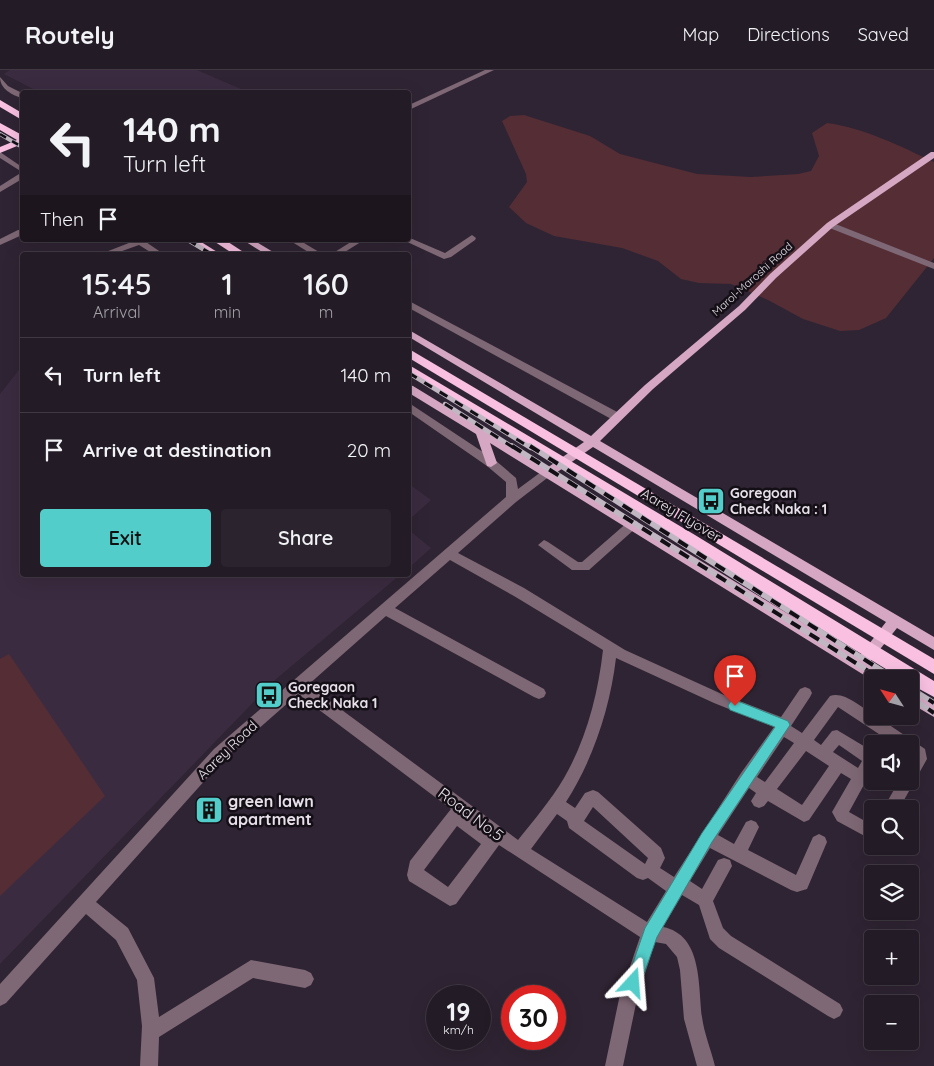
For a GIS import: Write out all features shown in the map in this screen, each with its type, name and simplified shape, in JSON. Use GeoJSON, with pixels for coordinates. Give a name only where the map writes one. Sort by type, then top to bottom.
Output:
{"type":"FeatureCollection","features":[{"type":"Feature","properties":{"kind":"highway"},"geometry":{"type":"LineString","coordinates":[[0,103],[20,115]]}},
{"type":"Feature","properties":{"kind":"highway"},"geometry":{"type":"LineString","coordinates":[[0,114],[20,126]]}},
{"type":"Feature","properties":{"kind":"highway"},"geometry":{"type":"LineString","coordinates":[[0,126],[20,137]]}},
{"type":"Feature","properties":{"kind":"highway"},"geometry":{"type":"LineString","coordinates":[[0,133],[20,138]]}},
{"type":"Feature","properties":{"kind":"highway"},"geometry":{"type":"LineString","coordinates":[[0,150],[20,139]]}},
{"type":"Feature","properties":{"kind":"highway"},"geometry":{"type":"LineString","coordinates":[[194,242],[212,252]]}},
{"type":"Feature","properties":{"kind":"highway"},"geometry":{"type":"LineString","coordinates":[[220,242],[238,252]]}},
{"type":"Feature","properties":{"kind":"highway","name":"Aarey Flyover"},"geometry":{"type":"LineString","coordinates":[[411,354],[934,667]]}},
{"type":"Feature","properties":{"kind":"highway","name":"Aarey Flyover"},"geometry":{"type":"LineString","coordinates":[[411,370],[690,539],[934,690]]}},
{"type":"Feature","properties":{"kind":"main road","name":"Marol-Maroshi Road"},"geometry":{"type":"LineString","coordinates":[[549,472],[593,441],[707,335],[742,308],[773,276],[830,225],[934,154]]}},
{"type":"Feature","properties":{"kind":"main road"},"geometry":{"type":"LineString","coordinates":[[251,242],[269,252]]}},
{"type":"Feature","properties":{"kind":"main road"},"geometry":{"type":"LineString","coordinates":[[411,334],[934,644]]}},
{"type":"Feature","properties":{"kind":"main road"},"geometry":{"type":"LineString","coordinates":[[411,389],[481,433],[549,472],[869,670]]}},
{"type":"Feature","properties":{"kind":"main road"},"geometry":{"type":"LineString","coordinates":[[481,433],[491,463]]}},
{"type":"Feature","properties":{"kind":"main road"},"geometry":{"type":"LineString","coordinates":[[861,665],[895,621]]}},
{"type":"Feature","properties":{"kind":"main road"},"geometry":{"type":"LineString","coordinates":[[919,702],[934,711]]}},
{"type":"Feature","properties":{"kind":"street"},"geometry":{"type":"LineString","coordinates":[[411,107],[491,70]]}},
{"type":"Feature","properties":{"kind":"street"},"geometry":{"type":"LineString","coordinates":[[0,79],[6,87],[20,95]]}},
{"type":"Feature","properties":{"kind":"street"},"geometry":{"type":"LineString","coordinates":[[0,154],[20,169]]}},
{"type":"Feature","properties":{"kind":"street"},"geometry":{"type":"LineString","coordinates":[[0,190],[20,177]]}},
{"type":"Feature","properties":{"kind":"street"},"geometry":{"type":"LineString","coordinates":[[830,225],[934,266]]}},
{"type":"Feature","properties":{"kind":"street"},"geometry":{"type":"LineString","coordinates":[[0,242],[20,232]]}},
{"type":"Feature","properties":{"kind":"street"},"geometry":{"type":"LineString","coordinates":[[411,242],[444,256],[472,238]]}},
{"type":"Feature","properties":{"kind":"street"},"geometry":{"type":"LineString","coordinates":[[110,252],[135,242]]}},
{"type":"Feature","properties":{"kind":"street"},"geometry":{"type":"LineString","coordinates":[[140,242],[156,252]]}},
{"type":"Feature","properties":{"kind":"street"},"geometry":{"type":"LineString","coordinates":[[297,242],[315,252]]}},
{"type":"Feature","properties":{"kind":"street"},"geometry":{"type":"LineString","coordinates":[[339,252],[357,242]]}},
{"type":"Feature","properties":{"kind":"street"},"geometry":{"type":"LineString","coordinates":[[411,305],[617,417]]}},
{"type":"Feature","properties":{"kind":"street"},"geometry":{"type":"LineString","coordinates":[[411,409],[491,463],[512,481],[512,499]]}},
{"type":"Feature","properties":{"kind":"street","name":"Aarey Road"},"geometry":{"type":"LineString","coordinates":[[0,997],[219,754],[512,499],[549,472]]}},
{"type":"Feature","properties":{"kind":"street"},"geometry":{"type":"LineString","coordinates":[[544,545],[576,567],[585,567],[633,524]]}},
{"type":"Feature","properties":{"kind":"street"},"geometry":{"type":"LineString","coordinates":[[450,554],[519,592],[610,648],[719,699],[783,726],[822,754],[860,777]]}},
{"type":"Feature","properties":{"kind":"street"},"geometry":{"type":"LineString","coordinates":[[385,609],[539,693]]}},
{"type":"Feature","properties":{"kind":"street"},"geometry":{"type":"LineString","coordinates":[[520,851],[555,804],[575,773],[597,718],[608,668],[610,648]]}},
{"type":"Feature","properties":{"kind":"street","name":"Road No.5"},"geometry":{"type":"LineString","coordinates":[[298,686],[458,812],[495,838],[520,851],[650,933],[670,937],[684,952],[689,970],[693,1019],[706,1066]]}},
{"type":"Feature","properties":{"kind":"street"},"geometry":{"type":"LineString","coordinates":[[614,1066],[628,999],[650,933],[707,838],[805,693]]}},
{"type":"Feature","properties":{"kind":"street"},"geometry":{"type":"LineString","coordinates":[[763,796],[833,703],[838,700],[892,735]]}},
{"type":"Feature","properties":{"kind":"street"},"geometry":{"type":"LineString","coordinates":[[822,754],[833,738],[840,737],[870,757],[840,812],[842,816],[864,828]]}},
{"type":"Feature","properties":{"kind":"street"},"geometry":{"type":"LineString","coordinates":[[746,778],[763,796],[804,815],[838,764]]}},
{"type":"Feature","properties":{"kind":"street"},"geometry":{"type":"LineString","coordinates":[[591,797],[655,853],[657,858],[650,870],[643,872],[573,822],[591,797]]}},
{"type":"Feature","properties":{"kind":"street"},"geometry":{"type":"LineString","coordinates":[[555,804],[575,818]]}},
{"type":"Feature","properties":{"kind":"street"},"geometry":{"type":"LineString","coordinates":[[458,812],[416,867],[414,874],[446,898],[453,896],[495,838]]}},
{"type":"Feature","properties":{"kind":"street"},"geometry":{"type":"LineString","coordinates":[[705,900],[751,827]]}},
{"type":"Feature","properties":{"kind":"street"},"geometry":{"type":"LineString","coordinates":[[707,838],[731,860],[797,884],[801,883],[819,842]]}},
{"type":"Feature","properties":{"kind":"street"},"geometry":{"type":"LineString","coordinates":[[650,870],[705,900],[716,933],[725,942],[834,1010]]}},
{"type":"Feature","properties":{"kind":"street"},"geometry":{"type":"LineString","coordinates":[[85,903],[122,934],[145,978],[150,1033],[149,1066]]}},
{"type":"Feature","properties":{"kind":"street"},"geometry":{"type":"LineString","coordinates":[[150,1033],[251,969],[305,979]]}},
{"type":"Feature","properties":{"kind":"shaded area"},"geometry":{"type":"Polygon","coordinates":[[[10,70],[197,70],[243,90],[35,90],[4,74],[10,70]]]}},
{"type":"Feature","properties":{"kind":"shaded area"},"geometry":{"type":"Polygon","coordinates":[[[524,115],[590,136],[620,154],[697,174],[751,177],[798,174],[811,171],[819,156],[812,133],[827,123],[868,133],[934,162],[934,258],[886,318],[859,330],[840,331],[803,319],[768,300],[731,284],[699,283],[681,279],[658,261],[622,248],[554,236],[526,223],[509,207],[527,182],[526,174],[502,121],[510,116],[524,115]]]}},
{"type":"Feature","properties":{"kind":"shaded area"},"geometry":{"type":"Polygon","coordinates":[[[20,369],[20,577],[398,577],[275,680],[0,964],[0,394],[20,369]]]}},
{"type":"Feature","properties":{"kind":"shaded area"},"geometry":{"type":"Polygon","coordinates":[[[411,485],[431,500],[411,518],[411,485]]]}},
{"type":"Feature","properties":{"kind":"shaded area"},"geometry":{"type":"Polygon","coordinates":[[[411,532],[431,548],[411,566],[411,532]]]}},
{"type":"Feature","properties":{"kind":"shaded area"},"geometry":{"type":"Polygon","coordinates":[[[9,654],[105,796],[0,896],[0,659],[9,654]]]}},
{"type":"Feature","properties":{"kind":"railway"},"geometry":{"type":"LineString","coordinates":[[0,134],[20,146]]}},
{"type":"Feature","properties":{"kind":"railway"},"geometry":{"type":"LineString","coordinates":[[191,242],[208,252]]}},
{"type":"Feature","properties":{"kind":"railway"},"geometry":{"type":"LineString","coordinates":[[411,374],[531,448]]}},
{"type":"Feature","properties":{"kind":"railway"},"geometry":{"type":"LineString","coordinates":[[445,404],[514,448]]}},
{"type":"Feature","properties":{"kind":"railway"},"geometry":{"type":"LineString","coordinates":[[512,446],[867,670]]}},
{"type":"Feature","properties":{"kind":"railway"},"geometry":{"type":"LineString","coordinates":[[530,446],[881,670]]}},
{"type":"Feature","properties":{"kind":"railway"},"geometry":{"type":"LineString","coordinates":[[919,694],[934,703]]}},
{"type":"Feature","properties":{"kind":"railway"},"geometry":{"type":"LineString","coordinates":[[919,703],[934,713]]}},
{"type":"Feature","properties":{"kind":"place","name":"Goregoan Check Naka : 1"},"geometry":{"type":"Point","coordinates":[711,501]}},
{"type":"Feature","properties":{"kind":"place","name":"Goregaon Check Naka 1"},"geometry":{"type":"Point","coordinates":[269,695]}},
{"type":"Feature","properties":{"kind":"place","name":"green lawn apartment"},"geometry":{"type":"Point","coordinates":[209,810]}},
{"type":"Feature","properties":{"kind":"route"},"geometry":{"type":"LineString","coordinates":[[633,983],[650,933],[707,838],[746,778],[784,725],[735,706]]}}]}
